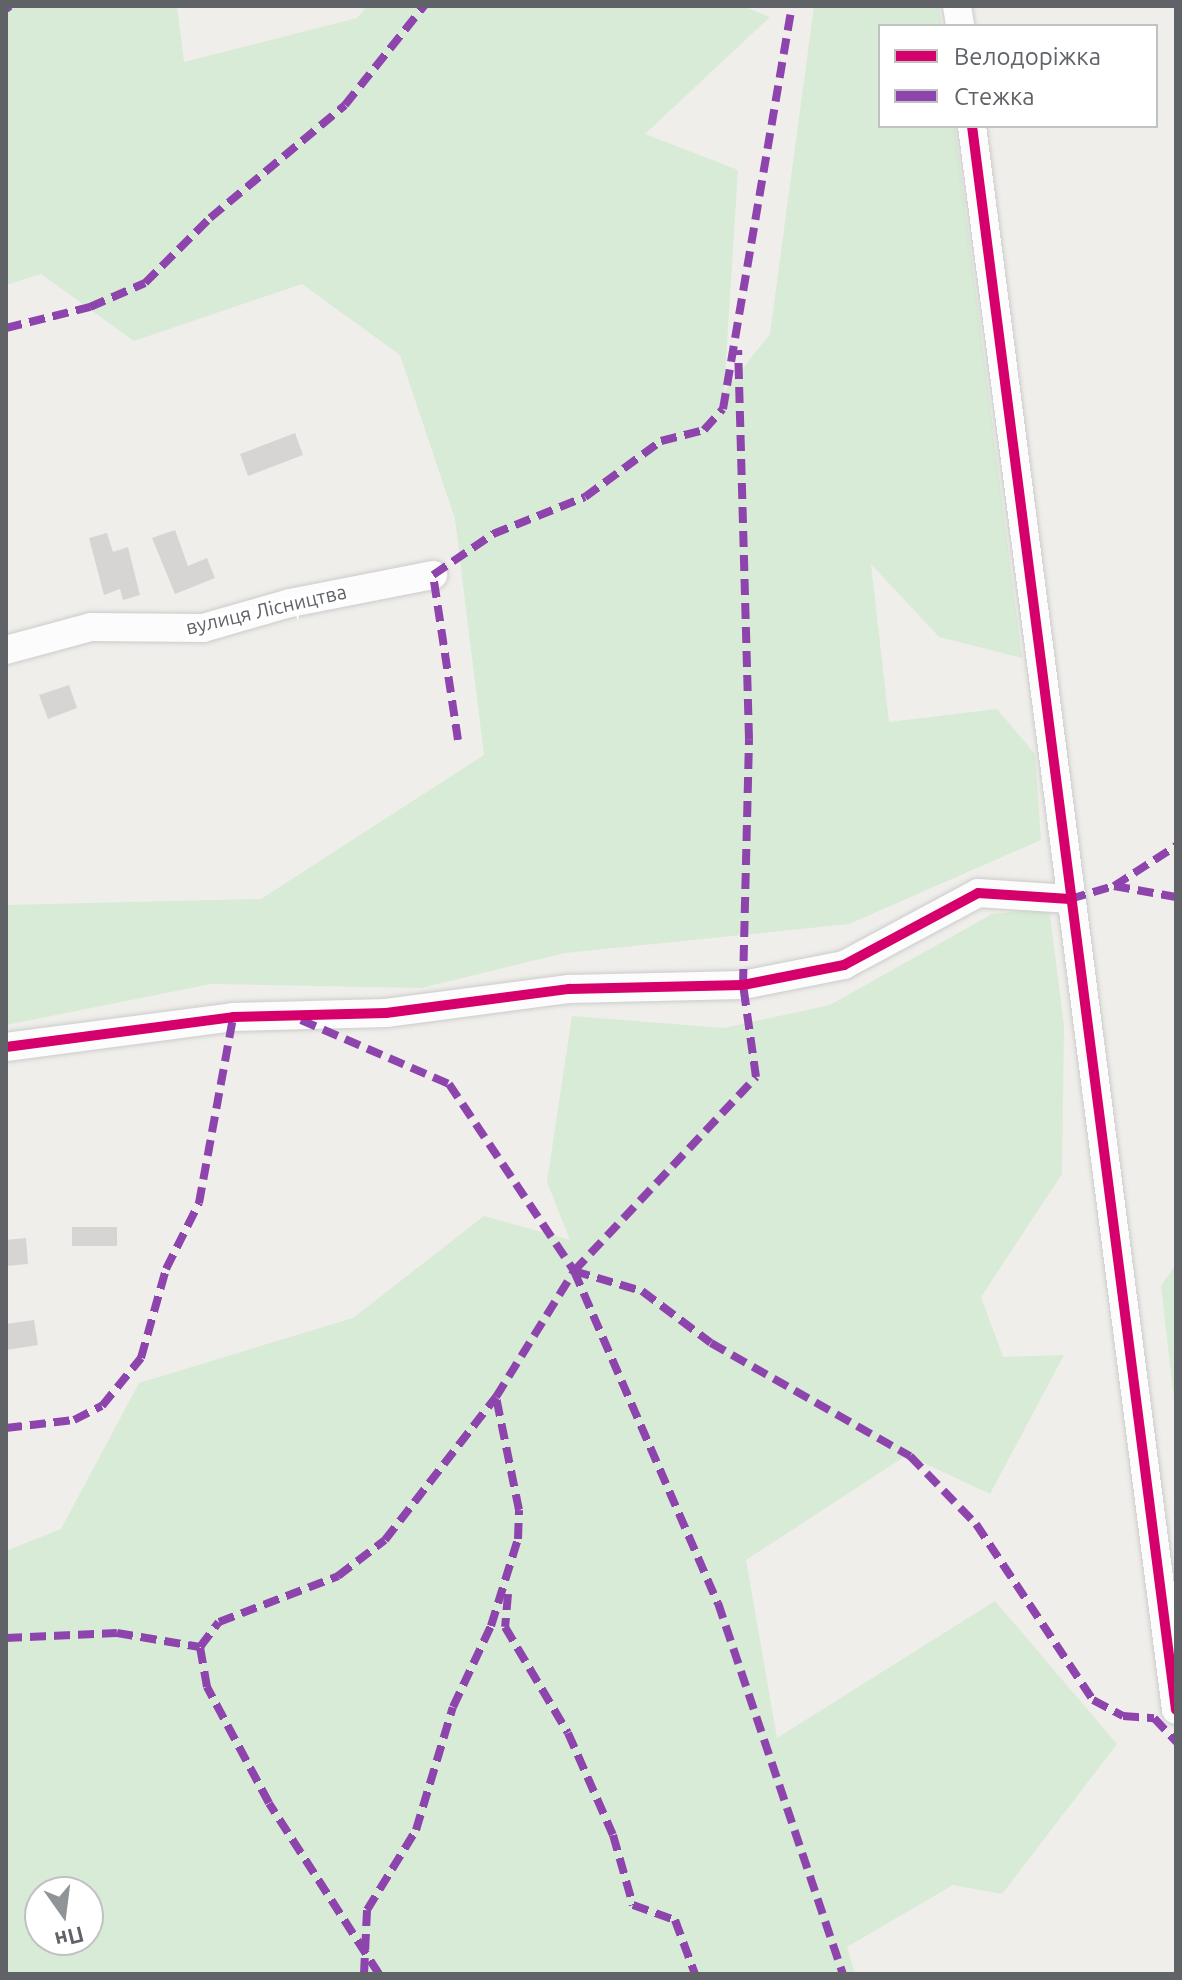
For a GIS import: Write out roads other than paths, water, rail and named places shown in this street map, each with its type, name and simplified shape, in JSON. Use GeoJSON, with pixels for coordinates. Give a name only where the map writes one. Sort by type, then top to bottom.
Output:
{"type":"FeatureCollection","features":[{"type":"Feature","properties":{"kind":"street"},"geometry":{"type":"LineString","coordinates":[[972,128],[1176,1710]]}},
{"type":"Feature","properties":{"kind":"street","name":"вулиця Лісництва"},"geometry":{"type":"LineString","coordinates":[[6,650],[91,627],[203,628],[290,603],[433,575]]}},
{"type":"Feature","properties":{"kind":"street"},"geometry":{"type":"LineString","coordinates":[[6,1047],[233,1017],[386,1013],[569,989],[743,985],[844,965],[978,893],[1070,899]]}}]}
